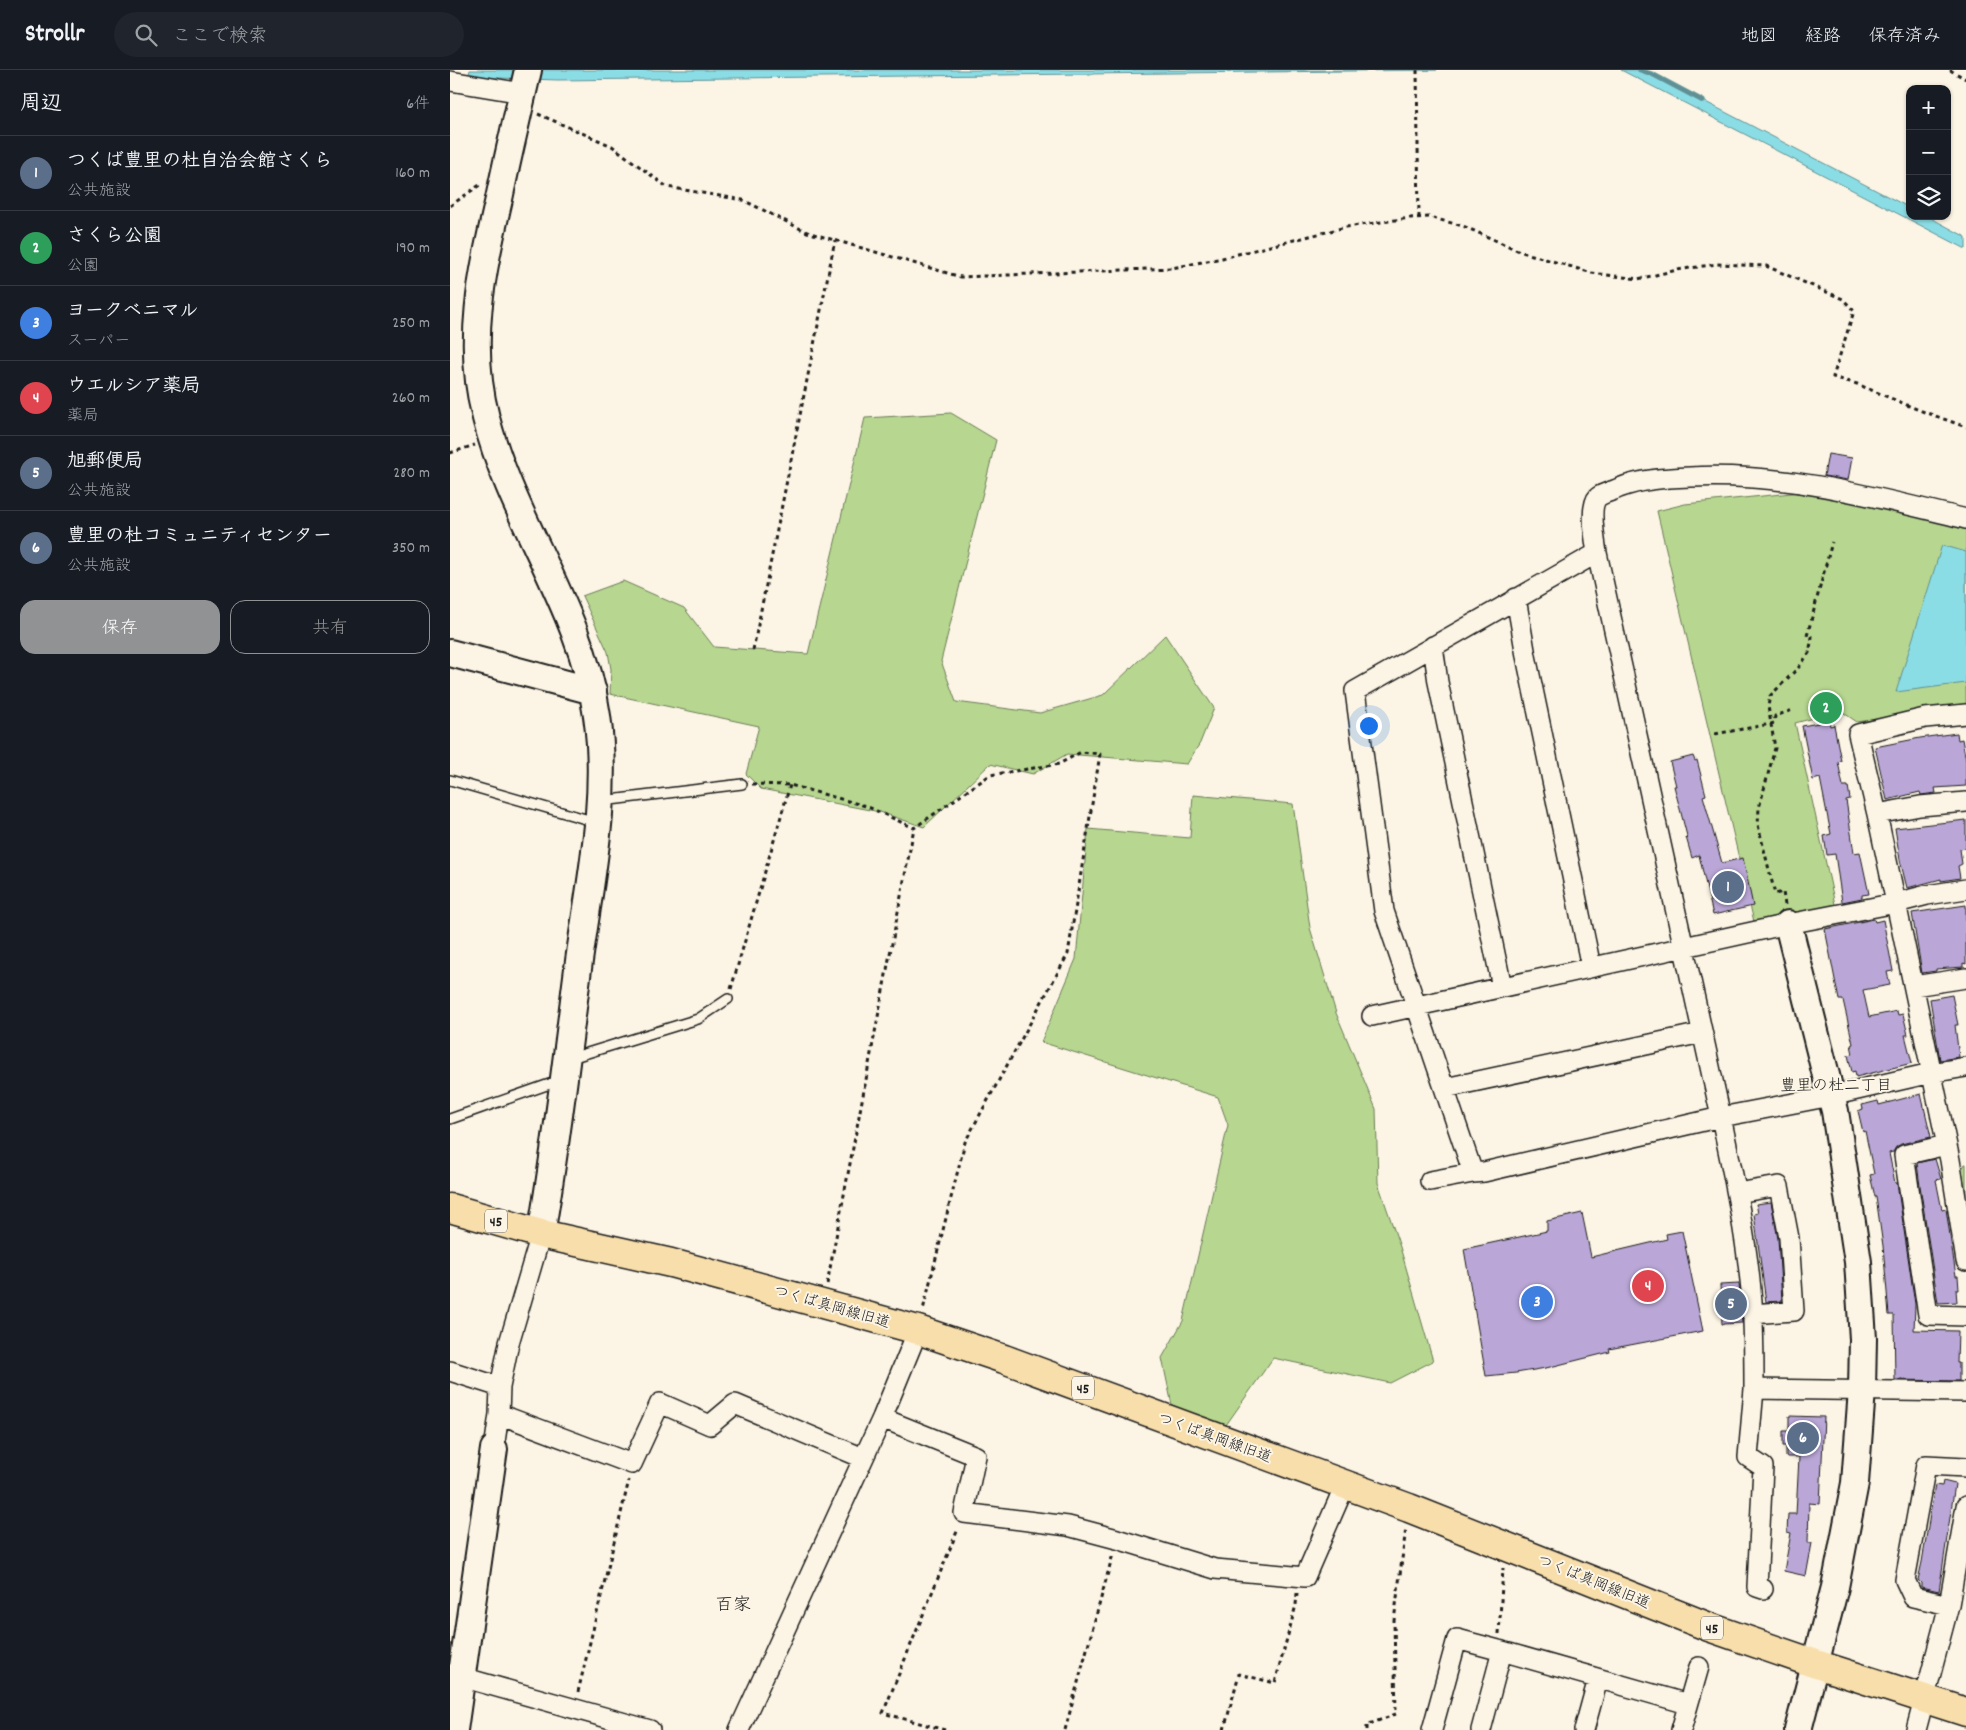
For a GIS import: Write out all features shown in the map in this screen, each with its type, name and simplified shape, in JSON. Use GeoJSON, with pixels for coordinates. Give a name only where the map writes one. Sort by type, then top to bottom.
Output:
{"type":"FeatureCollection","features":[{"type":"Feature","properties":{"kind":"main road","name":"つくば真岡線旧道"},"geometry":{"type":"LineString","coordinates":[[450,1208],[541,1234],[671,1263],[918,1330],[1004,1359],[1409,1508],[1709,1627],[1816,1664],[1966,1712]]}},
{"type":"Feature","properties":{"kind":"street"},"geometry":{"type":"LineString","coordinates":[[450,81],[523,90],[484,265],[476,317],[479,384],[492,439],[511,488],[571,620],[583,653],[593,691],[601,744],[599,812],[541,1234],[509,1343],[500,1387],[499,1414],[494,1449],[456,1675],[454,1730]]}},
{"type":"Feature","properties":{"kind":"street"},"geometry":{"type":"LineString","coordinates":[[1763,1589],[1757,1588],[1763,1467],[1748,1457],[1754,1389],[1752,1314],[1743,1230],[1721,1117],[1597,553],[1594,531],[1594,504],[1599,497],[1632,483],[1664,478],[1748,476],[1854,492],[1966,519]]}},
{"type":"Feature","properties":{"kind":"street"},"geometry":{"type":"LineString","coordinates":[[1473,1173],[1384,910],[1355,692],[1597,553]]}},
{"type":"Feature","properties":{"kind":"street"},"geometry":{"type":"LineString","coordinates":[[1516,598],[1526,656],[1592,967]]}},
{"type":"Feature","properties":{"kind":"street"},"geometry":{"type":"LineString","coordinates":[[1433,646],[1438,682],[1502,987]]}},
{"type":"Feature","properties":{"kind":"street"},"geometry":{"type":"LineString","coordinates":[[450,653],[593,691]]}},
{"type":"Feature","properties":{"kind":"street"},"geometry":{"type":"LineString","coordinates":[[1966,714],[1925,718],[1858,734],[1877,814],[1931,1073],[1954,1154],[1966,1261]]}},
{"type":"Feature","properties":{"kind":"street"},"geometry":{"type":"LineString","coordinates":[[1877,814],[1920,806],[1966,802]]}},
{"type":"Feature","properties":{"kind":"street"},"geometry":{"type":"LineString","coordinates":[[1372,1016],[1788,924],[1896,903],[1927,895],[1966,889]]}},
{"type":"Feature","properties":{"kind":"street"},"geometry":{"type":"LineString","coordinates":[[1788,924],[1831,1096],[1858,1262],[1863,1339],[1862,1390],[1855,1482],[1835,1588],[1798,1730]]}},
{"type":"Feature","properties":{"kind":"street"},"geometry":{"type":"LineString","coordinates":[[1914,986],[1966,978]]}},
{"type":"Feature","properties":{"kind":"street"},"geometry":{"type":"LineString","coordinates":[[1444,1088],[1702,1033]]}},
{"type":"Feature","properties":{"kind":"street"},"geometry":{"type":"LineString","coordinates":[[1430,1181],[1484,1172],[1721,1117],[1966,1067]]}},
{"type":"Feature","properties":{"kind":"street"},"geometry":{"type":"LineString","coordinates":[[1954,1154],[1904,1155],[1928,1315],[1966,1316]]}},
{"type":"Feature","properties":{"kind":"street"},"geometry":{"type":"LineString","coordinates":[[1736,1193],[1779,1186],[1789,1238],[1794,1311],[1752,1314]]}},
{"type":"Feature","properties":{"kind":"street"},"geometry":{"type":"LineString","coordinates":[[739,1730],[882,1418],[918,1330]]}},
{"type":"Feature","properties":{"kind":"street"},"geometry":{"type":"LineString","coordinates":[[450,1370],[500,1387]]}},
{"type":"Feature","properties":{"kind":"street"},"geometry":{"type":"LineString","coordinates":[[1754,1389],[1966,1392]]}},
{"type":"Feature","properties":{"kind":"street"},"geometry":{"type":"LineString","coordinates":[[499,1414],[632,1464],[660,1403],[710,1425],[735,1404],[863,1458]]}},
{"type":"Feature","properties":{"kind":"street"},"geometry":{"type":"LineString","coordinates":[[882,1418],[976,1456],[964,1513],[1068,1526],[1216,1569],[1305,1578],[1345,1485]]}},
{"type":"Feature","properties":{"kind":"street"},"geometry":{"type":"LineString","coordinates":[[1949,1605],[1913,1596],[1905,1580],[1926,1465],[1966,1467]]}},
{"type":"Feature","properties":{"kind":"street"},"geometry":{"type":"LineString","coordinates":[[1916,1730],[1949,1605],[1966,1506]]}},
{"type":"Feature","properties":{"kind":"street"},"geometry":{"type":"LineString","coordinates":[[1432,1730],[1457,1639],[1688,1704]]}},
{"type":"Feature","properties":{"kind":"street"},"geometry":{"type":"LineString","coordinates":[[1481,1730],[1502,1651]]}},
{"type":"Feature","properties":{"kind":"street"},"geometry":{"type":"LineString","coordinates":[[1681,1730],[1698,1666]]}},
{"type":"Feature","properties":{"kind":"street"},"geometry":{"type":"LineString","coordinates":[[456,1675],[650,1730]]}},
{"type":"Feature","properties":{"kind":"street"},"geometry":{"type":"LineString","coordinates":[[1584,1730],[1598,1679]]}},
{"type":"Feature","properties":{"kind":"lane"},"geometry":{"type":"LineString","coordinates":[[450,780],[599,812],[742,784]]}},
{"type":"Feature","properties":{"kind":"lane"},"geometry":{"type":"LineString","coordinates":[[450,1119],[565,1069],[698,1019],[728,999]]}},
{"type":"Feature","properties":{"kind":"path"},"geometry":{"type":"LineString","coordinates":[[1417,70],[1419,218]]}},
{"type":"Feature","properties":{"kind":"path"},"geometry":{"type":"LineString","coordinates":[[1950,70],[1966,79]]}},
{"type":"Feature","properties":{"kind":"path"},"geometry":{"type":"LineString","coordinates":[[523,90],[530,110],[612,146],[667,187],[743,200],[807,232],[961,277],[1172,268],[1222,258],[1346,227],[1429,217],[1463,226],[1522,252],[1592,273],[1638,279],[1677,270],[1717,264],[1766,266],[1843,299],[1854,310],[1834,377],[1857,384],[1966,427]]}},
{"type":"Feature","properties":{"kind":"path"},"geometry":{"type":"LineString","coordinates":[[450,206],[485,181],[503,181]]}},
{"type":"Feature","properties":{"kind":"path"},"geometry":{"type":"LineString","coordinates":[[753,650],[834,240]]}},
{"type":"Feature","properties":{"kind":"path"},"geometry":{"type":"LineString","coordinates":[[1788,924],[1783,892],[1775,894],[1758,825],[1762,794],[1770,772],[1775,748],[1768,706],[1770,696],[1799,667],[1809,653],[1812,637],[1807,636],[1832,542]]}},
{"type":"Feature","properties":{"kind":"path"},"geometry":{"type":"LineString","coordinates":[[1716,734],[1771,724],[1774,723],[1775,716],[1793,710]]}},
{"type":"Feature","properties":{"kind":"path"},"geometry":{"type":"LineString","coordinates":[[823,1304],[914,828],[990,775],[1059,764],[1081,752],[1100,754],[1068,954],[965,1142],[918,1330]]}},
{"type":"Feature","properties":{"kind":"path"},"geometry":{"type":"LineString","coordinates":[[742,784],[790,785],[866,806],[914,828]]}},
{"type":"Feature","properties":{"kind":"path"},"geometry":{"type":"LineString","coordinates":[[728,999],[790,785]]}},
{"type":"Feature","properties":{"kind":"path"},"geometry":{"type":"LineString","coordinates":[[574,1708],[632,1464]]}},
{"type":"Feature","properties":{"kind":"path"},"geometry":{"type":"LineString","coordinates":[[1367,1730],[1367,1725],[1396,1714],[1394,1621],[1409,1508]]}},
{"type":"Feature","properties":{"kind":"path"},"geometry":{"type":"LineString","coordinates":[[945,1730],[883,1713],[964,1513]]}},
{"type":"Feature","properties":{"kind":"path"},"geometry":{"type":"LineString","coordinates":[[1065,1730],[1116,1539]]}},
{"type":"Feature","properties":{"kind":"path"},"geometry":{"type":"LineString","coordinates":[[1502,1651],[1499,1642],[1504,1545]]}},
{"type":"Feature","properties":{"kind":"path"},"geometry":{"type":"LineString","coordinates":[[1224,1730],[1239,1674],[1275,1683],[1296,1605],[1299,1577]]}},
{"type":"Feature","properties":{"kind":"green space"},"geometry":{"type":"Polygon","coordinates":[[[951,413],[996,440],[941,661],[956,702],[1040,713],[1103,695],[1165,635],[1214,708],[1200,743],[1187,764],[1067,754],[1033,774],[990,764],[924,827],[880,812],[761,789],[746,774],[759,726],[610,694],[611,669],[608,652],[582,596],[623,581],[684,608],[714,647],[808,654],[865,418],[951,413]]]}},
{"type":"Feature","properties":{"kind":"green space"},"geometry":{"type":"Polygon","coordinates":[[[1811,491],[1966,529],[1966,706],[1857,722],[1841,711],[1795,723],[1836,909],[1755,926],[1657,511],[1685,504],[1811,491]]]}},
{"type":"Feature","properties":{"kind":"green space"},"geometry":{"type":"Polygon","coordinates":[[[1193,795],[1293,804],[1310,928],[1336,1013],[1376,1109],[1378,1183],[1400,1247],[1433,1361],[1390,1383],[1273,1358],[1212,1445],[1179,1438],[1162,1358],[1183,1321],[1228,1125],[1218,1097],[1041,1042],[1076,959],[1088,829],[1190,838],[1193,795]]]}},
{"type":"Feature","properties":{"kind":"green space"},"geometry":{"type":"Polygon","coordinates":[[[1966,1164],[1966,1221],[1958,1175],[1966,1164]]]}},
{"type":"Feature","properties":{"kind":"water"},"geometry":{"type":"Polygon","coordinates":[[[470,70],[1437,70],[558,80],[468,77],[470,70]]]}},
{"type":"Feature","properties":{"kind":"water"},"geometry":{"type":"Polygon","coordinates":[[[1621,70],[1644,70],[1906,206],[1906,218],[1621,70]]]}},
{"type":"Feature","properties":{"kind":"water"},"geometry":{"type":"Polygon","coordinates":[[[1910,220],[1934,220],[1966,237],[1966,249],[1910,220]]]}},
{"type":"Feature","properties":{"kind":"water"},"geometry":{"type":"Polygon","coordinates":[[[1942,545],[1966,552],[1966,683],[1896,692],[1942,545]]]}},
{"type":"Feature","properties":{"kind":"building"},"geometry":{"type":"Polygon","coordinates":[[[1828,454],[1852,458],[1848,480],[1824,476],[1828,454]]]}},
{"type":"Feature","properties":{"kind":"building"},"geometry":{"type":"Polygon","coordinates":[[[1829,721],[1830,726],[1834,725],[1841,761],[1838,762],[1843,786],[1848,786],[1850,799],[1846,800],[1854,853],[1860,852],[1869,894],[1862,895],[1862,898],[1842,902],[1835,854],[1827,855],[1824,836],[1831,834],[1820,778],[1813,780],[1802,726],[1829,721]]]}},
{"type":"Feature","properties":{"kind":"building"},"geometry":{"type":"Polygon","coordinates":[[[1957,733],[1958,740],[1962,739],[1966,761],[1966,786],[1935,788],[1936,793],[1921,795],[1920,792],[1887,800],[1875,747],[1957,733]]]}},
{"type":"Feature","properties":{"kind":"building"},"geometry":{"type":"Polygon","coordinates":[[[1693,756],[1695,761],[1697,760],[1706,795],[1703,796],[1722,863],[1743,858],[1753,906],[1713,915],[1699,855],[1692,858],[1686,837],[1670,762],[1693,756]]]}},
{"type":"Feature","properties":{"kind":"building"},"geometry":{"type":"Polygon","coordinates":[[[1966,820],[1966,848],[1960,849],[1962,864],[1958,866],[1960,878],[1941,881],[1941,879],[1907,888],[1895,828],[1966,820]]]}},
{"type":"Feature","properties":{"kind":"building"},"geometry":{"type":"Polygon","coordinates":[[[1966,905],[1966,964],[1963,963],[1963,967],[1936,969],[1936,971],[1922,973],[1912,913],[1966,905]]]}},
{"type":"Feature","properties":{"kind":"building"},"geometry":{"type":"Polygon","coordinates":[[[1874,919],[1875,922],[1883,920],[1893,971],[1887,972],[1890,985],[1863,990],[1869,1017],[1897,1011],[1898,1015],[1903,1014],[1908,1035],[1905,1035],[1912,1063],[1856,1077],[1855,1071],[1852,1072],[1848,1055],[1853,1054],[1851,1045],[1853,1044],[1843,1000],[1839,1000],[1825,929],[1874,919]]]}},
{"type":"Feature","properties":{"kind":"building"},"geometry":{"type":"Polygon","coordinates":[[[1952,995],[1958,1025],[1955,1025],[1959,1057],[1940,1060],[1930,999],[1952,995]]]}},
{"type":"Feature","properties":{"kind":"building"},"geometry":{"type":"Polygon","coordinates":[[[1921,1094],[1931,1137],[1901,1144],[1893,1152],[1889,1153],[1895,1183],[1897,1183],[1915,1304],[1914,1330],[1958,1331],[1957,1363],[1959,1363],[1959,1381],[1895,1380],[1894,1315],[1889,1315],[1883,1246],[1876,1197],[1870,1175],[1874,1174],[1865,1131],[1863,1132],[1858,1111],[1863,1109],[1862,1105],[1878,1101],[1879,1105],[1921,1094]]]}},
{"type":"Feature","properties":{"kind":"building"},"geometry":{"type":"Polygon","coordinates":[[[1935,1159],[1941,1179],[1936,1180],[1942,1210],[1946,1209],[1956,1276],[1958,1276],[1959,1290],[1956,1290],[1957,1302],[1938,1303],[1917,1163],[1935,1159]]]}},
{"type":"Feature","properties":{"kind":"building"},"geometry":{"type":"Polygon","coordinates":[[[1771,1202],[1778,1239],[1782,1301],[1766,1302],[1754,1214],[1758,1213],[1756,1204],[1771,1202]]]}},
{"type":"Feature","properties":{"kind":"building"},"geometry":{"type":"Polygon","coordinates":[[[1582,1213],[1591,1257],[1667,1239],[1666,1234],[1682,1231],[1703,1331],[1609,1349],[1610,1352],[1546,1368],[1486,1376],[1464,1249],[1547,1231],[1547,1221],[1582,1213]]]}},
{"type":"Feature","properties":{"kind":"building"},"geometry":{"type":"Polygon","coordinates":[[[1739,1284],[1742,1323],[1722,1324],[1720,1285],[1739,1284]]]}},
{"type":"Feature","properties":{"kind":"building"},"geometry":{"type":"Polygon","coordinates":[[[1789,1416],[1824,1417],[1820,1504],[1809,1503],[1808,1543],[1812,1543],[1806,1576],[1784,1571],[1791,1533],[1787,1532],[1788,1514],[1796,1514],[1799,1457],[1786,1457],[1786,1446],[1783,1446],[1783,1431],[1789,1431],[1789,1416]]]}},
{"type":"Feature","properties":{"kind":"building"},"geometry":{"type":"Polygon","coordinates":[[[1943,1481],[1955,1484],[1939,1591],[1921,1587],[1921,1583],[1918,1580],[1935,1485],[1942,1486],[1943,1481]]]}},
{"type":"Feature","properties":{"kind":"waterway"},"geometry":{"type":"LineString","coordinates":[[1640,70],[1652,74],[1703,101]]}},
{"type":"Feature","properties":{"kind":"place","name":"さくら公園"},"geometry":{"type":"Point","coordinates":[1826,708]}},
{"type":"Feature","properties":{"kind":"place","name":"つくば豊里の杜自治会館さくら"},"geometry":{"type":"Point","coordinates":[1728,887]}},
{"type":"Feature","properties":{"kind":"place","name":"ウエルシア薬局"},"geometry":{"type":"Point","coordinates":[1648,1286]}},
{"type":"Feature","properties":{"kind":"place","name":"ヨークベニマル"},"geometry":{"type":"Point","coordinates":[1537,1302]}},
{"type":"Feature","properties":{"kind":"place","name":"旭郵便局"},"geometry":{"type":"Point","coordinates":[1731,1304]}},
{"type":"Feature","properties":{"kind":"place","name":"豊里の杜コミュニティセンター"},"geometry":{"type":"Point","coordinates":[1803,1438]}},
{"type":"Feature","properties":{"kind":"district","name":"豊里の杜二丁目"},"geometry":{"type":"Point","coordinates":[1836,1084]}},
{"type":"Feature","properties":{"kind":"district","name":"百家"},"geometry":{"type":"Point","coordinates":[733,1604]}}]}
